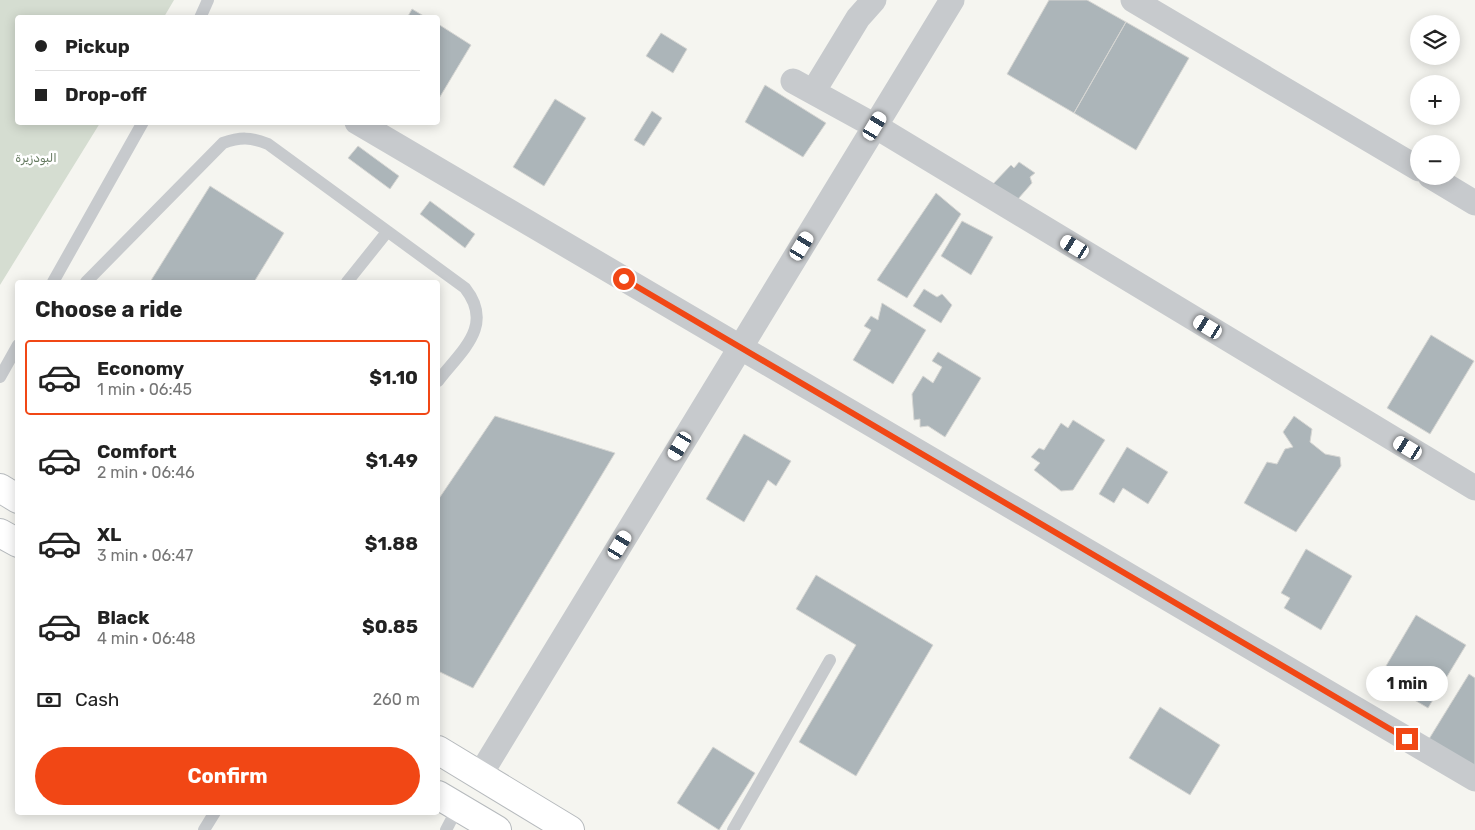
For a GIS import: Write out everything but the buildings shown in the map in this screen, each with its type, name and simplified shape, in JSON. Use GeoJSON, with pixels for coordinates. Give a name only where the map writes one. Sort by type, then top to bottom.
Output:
{"type":"FeatureCollection","features":[{"type":"Feature","properties":{"kind":"highway"},"geometry":{"type":"LineString","coordinates":[[0,488],[15,497]]}},
{"type":"Feature","properties":{"kind":"highway"},"geometry":{"type":"LineString","coordinates":[[0,533],[15,541]]}},
{"type":"Feature","properties":{"kind":"highway"},"geometry":{"type":"LineString","coordinates":[[440,751],[570,830]]}},
{"type":"Feature","properties":{"kind":"highway"},"geometry":{"type":"LineString","coordinates":[[447,810],[497,830]]}},
{"type":"Feature","properties":{"kind":"street"},"geometry":{"type":"LineString","coordinates":[[874,0],[803,87],[875,126],[1475,488]]}},
{"type":"Feature","properties":{"kind":"street"},"geometry":{"type":"LineString","coordinates":[[1133,0],[1410,165]]}},
{"type":"Feature","properties":{"kind":"street"},"geometry":{"type":"LineString","coordinates":[[480,775],[875,126],[942,4]]}},
{"type":"Feature","properties":{"kind":"street"},"geometry":{"type":"LineString","coordinates":[[362,125],[1475,779]]}},
{"type":"Feature","properties":{"kind":"street"},"geometry":{"type":"LineString","coordinates":[[1445,185],[1475,203]]}},
{"type":"Feature","properties":{"kind":"lane"},"geometry":{"type":"LineString","coordinates":[[201,15],[208,0]]}},
{"type":"Feature","properties":{"kind":"lane"},"geometry":{"type":"LineString","coordinates":[[54,280],[141,125]]}},
{"type":"Feature","properties":{"kind":"lane"},"geometry":{"type":"LineString","coordinates":[[92,280],[223,143],[238,137],[254,138],[268,144],[465,288],[474,299],[478,312],[478,325],[473,336],[440,378]]}},
{"type":"Feature","properties":{"kind":"lane"},"geometry":{"type":"LineString","coordinates":[[349,280],[387,232]]}},
{"type":"Feature","properties":{"kind":"lane"},"geometry":{"type":"LineString","coordinates":[[0,377],[15,351]]}},
{"type":"Feature","properties":{"kind":"lane"},"geometry":{"type":"LineString","coordinates":[[733,830],[830,660]]}},
{"type":"Feature","properties":{"kind":"lane"},"geometry":{"type":"LineString","coordinates":[[204,830],[213,815]]}},
{"type":"Feature","properties":{"kind":"green space","name":"البودزيرة"},"geometry":{"type":"Polygon","coordinates":[[[0,0],[174,0],[165,15],[15,15],[15,125],[99,125],[0,285],[0,0]]]}},
{"type":"Feature","properties":{"kind":"route"},"geometry":{"type":"LineString","coordinates":[[624,279],[1407,739]]}}]}
